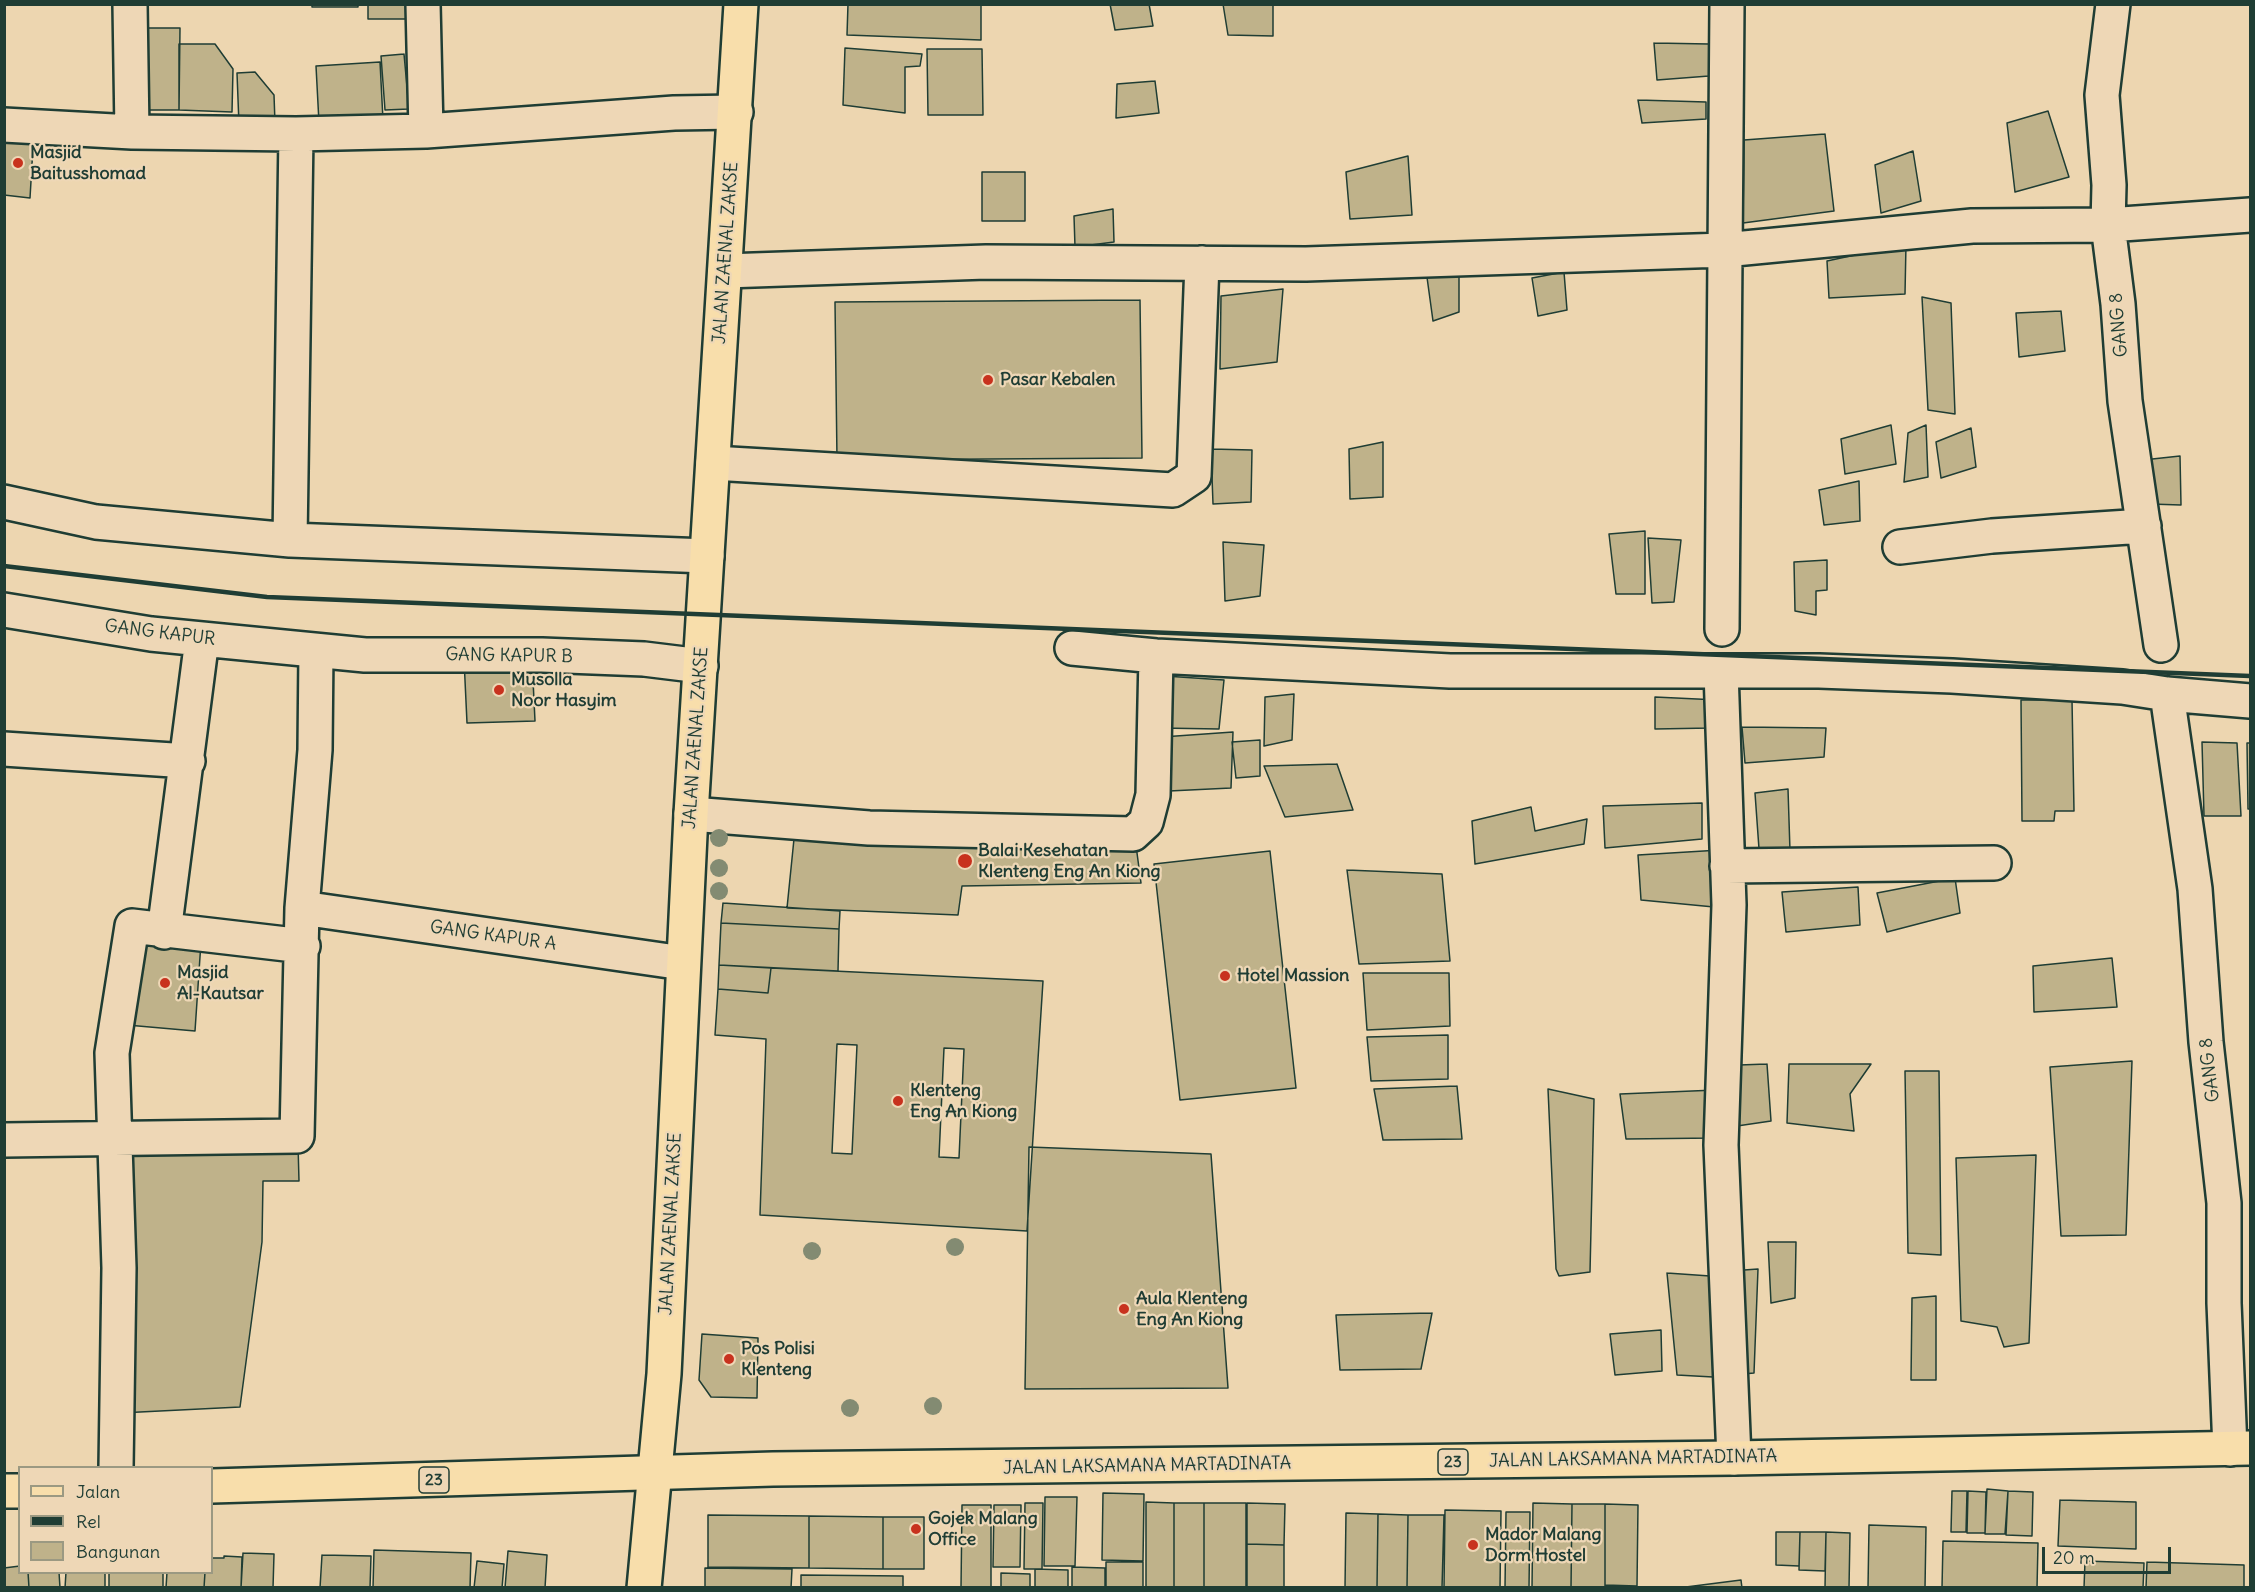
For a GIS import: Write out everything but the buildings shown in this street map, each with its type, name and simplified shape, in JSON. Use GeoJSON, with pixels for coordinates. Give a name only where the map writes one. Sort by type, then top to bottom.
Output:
{"type":"FeatureCollection","features":[{"type":"Feature","properties":{"kind":"main road","name":"JALAN ZAENAL ZAKSE"},"geometry":{"type":"LineString","coordinates":[[644,1587],[664,1374],[691,814],[741,4]]}},
{"type":"Feature","properties":{"kind":"main road","name":"JALAN LAKSAMANA MARTADINATA"},"geometry":{"type":"LineString","coordinates":[[656,1473],[1734,1458],[2240,1448]]}},
{"type":"Feature","properties":{"kind":"main road","name":"23"},"geometry":{"type":"LineString","coordinates":[[213,1486],[656,1473]]}},
{"type":"Feature","properties":{"kind":"street"},"geometry":{"type":"LineString","coordinates":[[130,4],[132,132]]}},
{"type":"Feature","properties":{"kind":"street"},"geometry":{"type":"LineString","coordinates":[[423,4],[426,131]]}},
{"type":"Feature","properties":{"kind":"street"},"geometry":{"type":"LineString","coordinates":[[1722,629],[1727,4]]}},
{"type":"Feature","properties":{"kind":"street","name":"GANG 8"},"geometry":{"type":"LineString","coordinates":[[2113,4],[2102,95],[2109,185],[2108,225],[2118,304],[2125,401],[2162,645]]}},
{"type":"Feature","properties":{"kind":"street"},"geometry":{"type":"LineString","coordinates":[[4,126],[132,132],[296,134],[426,131],[674,113],[736,112]]}},
{"type":"Feature","properties":{"kind":"street"},"geometry":{"type":"LineString","coordinates":[[290,540],[296,134]]}},
{"type":"Feature","properties":{"kind":"street"},"geometry":{"type":"LineString","coordinates":[[725,271],[986,262],[1306,264],[1724,250],[1972,226],[2108,225],[2250,215]]}},
{"type":"Feature","properties":{"kind":"street"},"geometry":{"type":"LineString","coordinates":[[713,463],[1173,490],[1194,476],[1202,263]]}},
{"type":"Feature","properties":{"kind":"street"},"geometry":{"type":"LineString","coordinates":[[4,502],[96,522],[290,540],[707,556]]}},
{"type":"Feature","properties":{"kind":"street"},"geometry":{"type":"LineString","coordinates":[[1900,547],[1981,537],[2144,526]]}},
{"type":"Feature","properties":{"kind":"street","name":"GANG KAPUR"},"geometry":{"type":"LineString","coordinates":[[4,610],[151,634],[316,651]]}},
{"type":"Feature","properties":{"kind":"street"},"geometry":{"type":"LineString","coordinates":[[164,932],[188,761],[202,639]]}},
{"type":"Feature","properties":{"kind":"street"},"geometry":{"type":"LineString","coordinates":[[1072,648],[1156,656],[1450,671],[1721,671],[1952,676],[2122,687],[2167,694],[2250,701]]}},
{"type":"Feature","properties":{"kind":"street"},"geometry":{"type":"LineString","coordinates":[[4,1140],[297,1136],[303,946],[302,908],[315,750],[316,651]]}},
{"type":"Feature","properties":{"kind":"street","name":"GANG KAPUR B"},"geometry":{"type":"LineString","coordinates":[[316,651],[365,655],[622,658],[701,666]]}},
{"type":"Feature","properties":{"kind":"street"},"geometry":{"type":"LineString","coordinates":[[691,814],[869,828],[1133,834],[1146,822],[1153,795],[1156,656]]}},
{"type":"Feature","properties":{"kind":"street"},"geometry":{"type":"LineString","coordinates":[[1721,671],[1729,905],[1721,1145],[1734,1458]]}},
{"type":"Feature","properties":{"kind":"street","name":"GANG 8"},"geometry":{"type":"LineString","coordinates":[[2167,694],[2195,889],[2206,1042],[2224,1203],[2224,1303],[2240,1448]]}},
{"type":"Feature","properties":{"kind":"street"},"geometry":{"type":"LineString","coordinates":[[4,749],[188,761]]}},
{"type":"Feature","properties":{"kind":"street"},"geometry":{"type":"LineString","coordinates":[[1727,866],[1994,863]]}},
{"type":"Feature","properties":{"kind":"street","name":"GANG KAPUR A"},"geometry":{"type":"LineString","coordinates":[[302,908],[684,963]]}},
{"type":"Feature","properties":{"kind":"street"},"geometry":{"type":"LineString","coordinates":[[116,1466],[119,1268],[112,1053],[132,926],[164,932],[303,946]]}},
{"type":"Feature","properties":{"kind":"railway"},"geometry":{"type":"LineString","coordinates":[[4,566],[267,597],[2250,676]]}},
{"type":"Feature","properties":{"kind":"place","name":"Masjid Baitusshomad"},"geometry":{"type":"Point","coordinates":[18,163]}},
{"type":"Feature","properties":{"kind":"place","name":"Pasar Kebalen"},"geometry":{"type":"Point","coordinates":[988,380]}},
{"type":"Feature","properties":{"kind":"place","name":"Musolla Noor Hasyim"},"geometry":{"type":"Point","coordinates":[499,690]}},
{"type":"Feature","properties":{"kind":"place","name":"Balai Kesehatan Klenteng Eng An Kiong"},"geometry":{"type":"Point","coordinates":[965,861]}},
{"type":"Feature","properties":{"kind":"place","name":"Hotel Massion"},"geometry":{"type":"Point","coordinates":[1225,976]}},
{"type":"Feature","properties":{"kind":"place","name":"Masjid Al-Kautsar"},"geometry":{"type":"Point","coordinates":[165,983]}},
{"type":"Feature","properties":{"kind":"place","name":"Klenteng Eng An Kiong"},"geometry":{"type":"Point","coordinates":[898,1101]}},
{"type":"Feature","properties":{"kind":"place","name":"Aula Klenteng Eng An Kiong"},"geometry":{"type":"Point","coordinates":[1124,1309]}},
{"type":"Feature","properties":{"kind":"place","name":"Pos Polisi Klenteng"},"geometry":{"type":"Point","coordinates":[729,1359]}},
{"type":"Feature","properties":{"kind":"place","name":"Gojek Malang Office"},"geometry":{"type":"Point","coordinates":[916,1529]}},
{"type":"Feature","properties":{"kind":"place","name":"Mador Malang Dorm Hostel"},"geometry":{"type":"Point","coordinates":[1473,1545]}}]}
